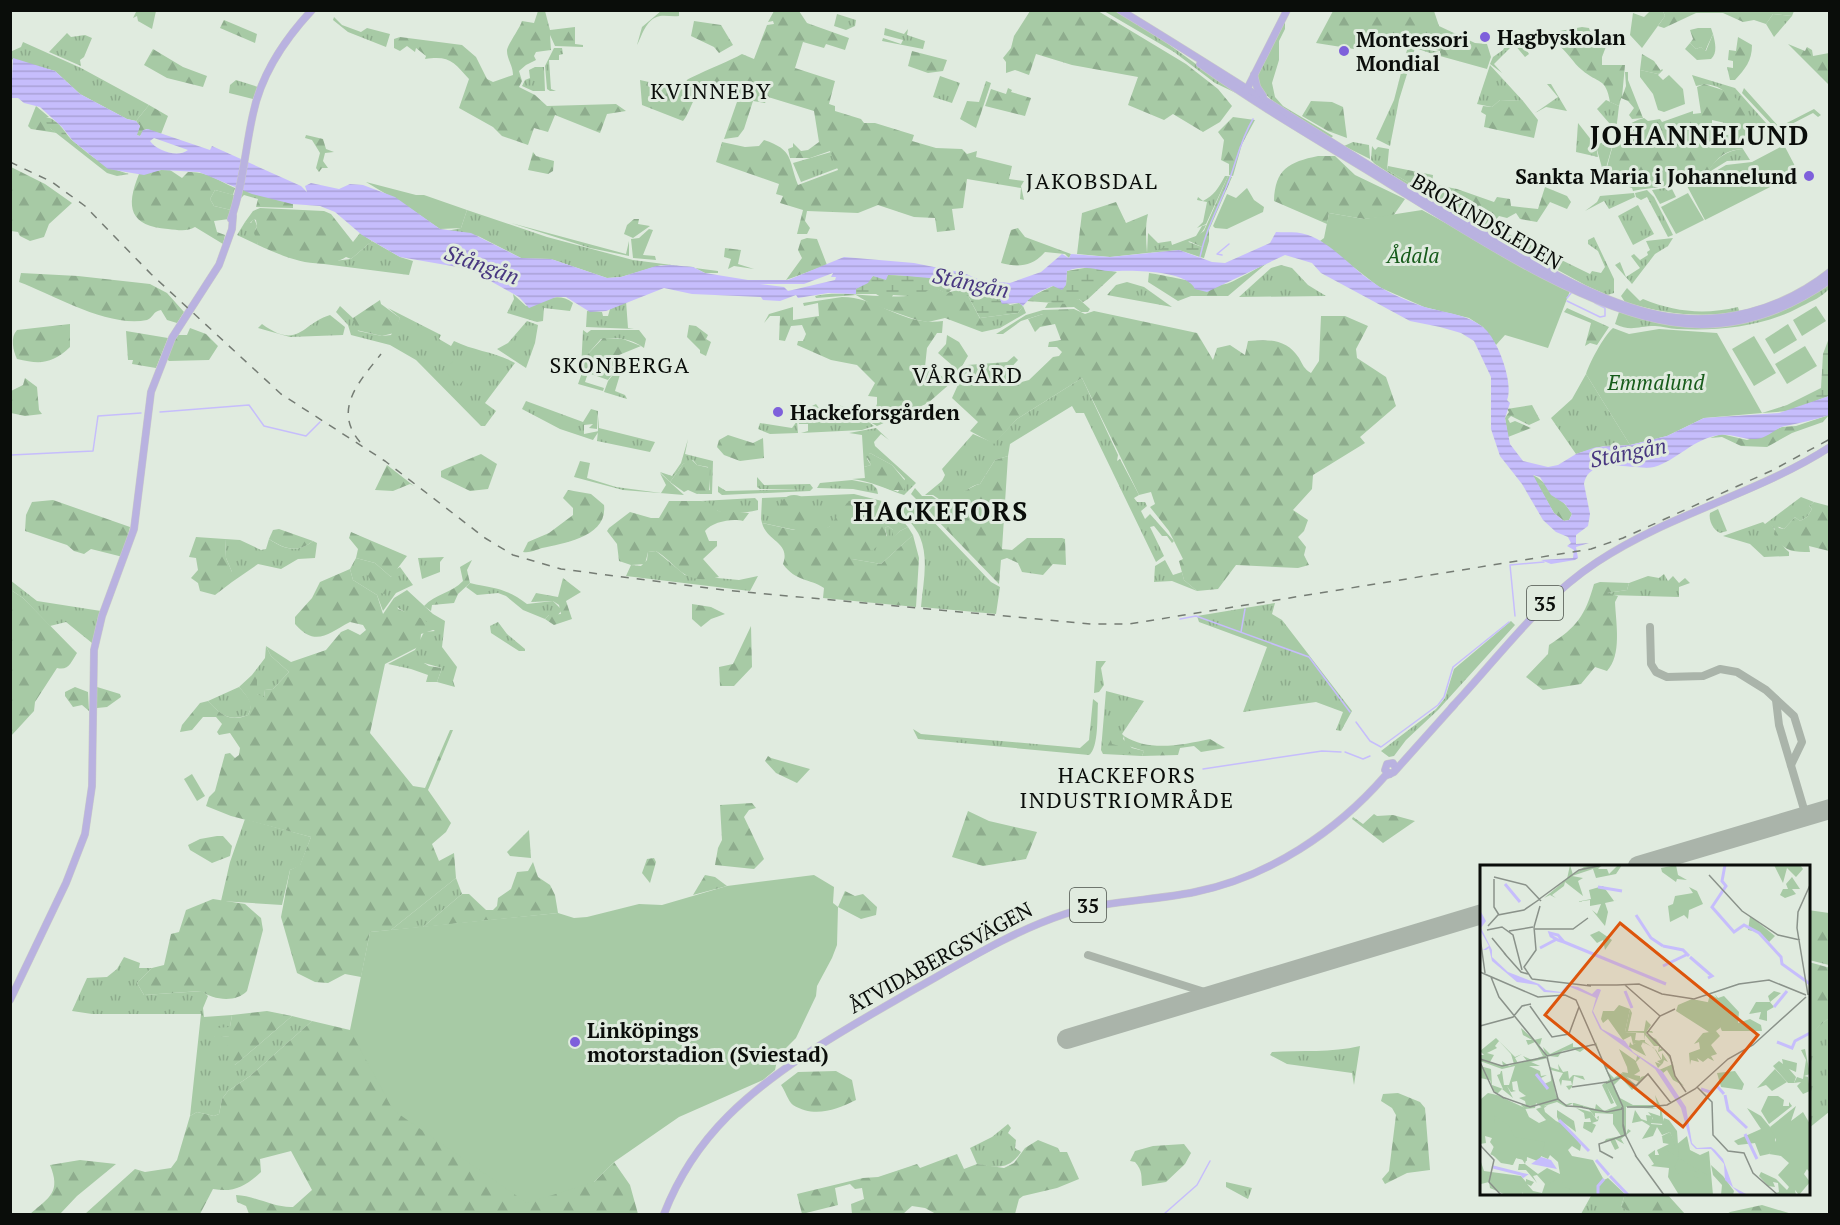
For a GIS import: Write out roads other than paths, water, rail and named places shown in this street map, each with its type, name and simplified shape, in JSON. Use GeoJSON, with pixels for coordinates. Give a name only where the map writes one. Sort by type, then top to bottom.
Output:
{"type":"FeatureCollection","features":[{"type":"Feature","properties":{"kind":"main road"},"geometry":{"type":"LineString","coordinates":[[10,1000],[70,875],[85,834],[92,786],[94,650],[102,616],[119,576],[136,516],[145,421],[151,392],[168,346],[219,265],[229,234],[247,144],[276,58],[293,32],[312,10]]}},
{"type":"Feature","properties":{"kind":"main road","name":"BROKINDSLEDEN"},"geometry":{"type":"LineString","coordinates":[[1120,10],[1506,253],[1578,291],[1629,312],[1674,323],[1732,322],[1782,308],[1830,280]]}},
{"type":"Feature","properties":{"kind":"main road"},"geometry":{"type":"LineString","coordinates":[[1243,89],[1285,10]]}},
{"type":"Feature","properties":{"kind":"main road"},"geometry":{"type":"LineString","coordinates":[[1243,89],[1252,75]]}},
{"type":"Feature","properties":{"kind":"main road"},"geometry":{"type":"LineString","coordinates":[[1252,75],[1267,101]]}},
{"type":"Feature","properties":{"kind":"main road","name":"BROKINDSLEDEN"},"geometry":{"type":"LineString","coordinates":[[1243,89],[1267,101],[1492,238],[1576,284],[1641,310],[1691,318],[1740,315],[1789,298],[1830,272]]}},
{"type":"Feature","properties":{"kind":"main road","name":"ÅTVIDABERGSVÄGEN"},"geometry":{"type":"LineString","coordinates":[[1366,795],[1393,778],[1414,749],[1560,589],[1602,559],[1659,529],[1776,476],[1830,447]]}},
{"type":"Feature","properties":{"kind":"main road","name":"ÅTVIDABERGSVÄGEN"},"geometry":{"type":"LineString","coordinates":[[662,1215],[695,1156],[737,1107],[802,1060],[886,1006],[982,952],[1063,915],[1114,903],[1194,892],[1259,872],[1310,843],[1366,795],[1454,705]]}},
{"type":"Feature","properties":{"kind":"main road","name":"ÅTVIDABERGSVÄGEN"},"geometry":{"type":"LineString","coordinates":[[662,1215],[692,1154],[735,1105],[780,1071],[869,1013],[964,959],[1049,917],[1098,903],[1207,887],[1263,867],[1319,832],[1414,749]]}},
{"type":"Feature","properties":{"kind":"water","name":"Stångån"},"geometry":{"type":"Polygon","coordinates":[[[13,58],[55,71],[80,94],[127,119],[136,121],[140,126],[137,135],[140,136],[143,130],[148,129],[210,150],[212,146],[301,186],[307,192],[305,186],[311,183],[339,189],[350,184],[363,185],[395,197],[440,229],[471,233],[521,258],[551,259],[607,278],[621,277],[656,266],[670,265],[693,267],[705,273],[748,280],[788,280],[844,257],[914,263],[964,273],[980,280],[1010,283],[1041,272],[1062,254],[1069,258],[1071,254],[1110,257],[1179,250],[1212,262],[1225,263],[1270,243],[1276,232],[1304,234],[1325,244],[1376,285],[1387,291],[1425,307],[1470,319],[1485,329],[1500,352],[1507,373],[1509,393],[1507,400],[1510,403],[1505,418],[1510,444],[1523,461],[1548,467],[1558,465],[1576,454],[1596,447],[1630,445],[1667,436],[1704,418],[1779,413],[1829,396],[1829,415],[1781,427],[1760,438],[1724,435],[1711,437],[1654,467],[1604,466],[1595,469],[1588,475],[1584,484],[1590,514],[1588,526],[1576,535],[1576,544],[1589,543],[1576,547],[1578,558],[1575,560],[1551,564],[1541,560],[1573,558],[1574,550],[1567,546],[1571,543],[1568,537],[1556,532],[1543,520],[1522,484],[1500,456],[1491,429],[1491,377],[1474,341],[1461,333],[1410,321],[1321,273],[1312,263],[1285,255],[1207,292],[1195,289],[1182,278],[1172,275],[1074,269],[1067,271],[1066,285],[1062,290],[1053,286],[1048,288],[1036,294],[1023,306],[1019,303],[1002,304],[999,297],[952,280],[888,275],[886,280],[873,276],[868,283],[856,289],[856,294],[828,293],[798,298],[796,295],[780,301],[763,300],[761,297],[692,294],[664,288],[606,311],[590,312],[566,297],[556,297],[529,308],[519,297],[469,269],[400,257],[362,235],[335,212],[320,206],[292,204],[252,194],[199,172],[161,170],[144,175],[108,169],[73,141],[62,127],[40,107],[24,103],[18,98],[11,98],[13,58]],[[154,138],[150,141],[162,150],[179,153],[188,150],[154,138]],[[833,273],[804,284],[760,284],[784,287],[788,291],[835,280],[836,277],[831,277],[833,273]],[[1533,475],[1554,513],[1564,521],[1569,520],[1572,514],[1565,504],[1551,495],[1540,477],[1533,475]]]}},
{"type":"Feature","properties":{"kind":"waterway"},"geometry":{"type":"LineString","coordinates":[[1200,257],[1243,139],[1253,119]]}},
{"type":"Feature","properties":{"kind":"waterway"},"geometry":{"type":"LineString","coordinates":[[1222,255],[1217,254],[1229,244]]}},
{"type":"Feature","properties":{"kind":"waterway"},"geometry":{"type":"LineString","coordinates":[[1567,298],[1572,292]]}},
{"type":"Feature","properties":{"kind":"waterway"},"geometry":{"type":"LineString","coordinates":[[1567,301],[1600,317],[1605,316],[1605,308],[1595,303]]}},
{"type":"Feature","properties":{"kind":"waterway"},"geometry":{"type":"LineString","coordinates":[[160,412],[249,405],[264,426],[306,436],[320,422]]}},
{"type":"Feature","properties":{"kind":"waterway"},"geometry":{"type":"LineString","coordinates":[[10,461],[11,455],[93,451],[98,416],[141,413]]}},
{"type":"Feature","properties":{"kind":"waterway"},"geometry":{"type":"LineString","coordinates":[[1515,616],[1510,565],[1544,562]]}},
{"type":"Feature","properties":{"kind":"waterway"},"geometry":{"type":"LineString","coordinates":[[1241,632],[1245,609]]}},
{"type":"Feature","properties":{"kind":"waterway"},"geometry":{"type":"LineString","coordinates":[[1180,619],[1196,616],[1309,657],[1350,712]]}},
{"type":"Feature","properties":{"kind":"waterway"},"geometry":{"type":"LineString","coordinates":[[1356,722],[1370,741],[1381,747],[1438,705],[1444,697],[1453,667],[1509,622]]}},
{"type":"Feature","properties":{"kind":"waterway"},"geometry":{"type":"LineString","coordinates":[[1203,769],[1322,751],[1341,752]]}},
{"type":"Feature","properties":{"kind":"waterway"},"geometry":{"type":"LineString","coordinates":[[1345,752],[1363,759],[1370,756]]}},
{"type":"Feature","properties":{"kind":"waterway"},"geometry":{"type":"LineString","coordinates":[[1164,1214],[1197,1185],[1210,1161]]}},
{"type":"Feature","properties":{"kind":"railway"},"geometry":{"type":"LineString","coordinates":[[10,162],[52,182],[85,206],[151,274],[281,394],[385,461],[485,538],[513,555],[561,569],[724,590],[1091,624],[1129,624],[1591,549],[1623,538],[1773,470],[1830,439]]}},
{"type":"Feature","properties":{"kind":"railway"},"geometry":{"type":"LineString","coordinates":[[360,442],[352,430],[349,407],[358,385],[381,354]]}},
{"type":"Feature","properties":{"kind":"place","name":"Hagbyskolan"},"geometry":{"type":"Point","coordinates":[1485,37]}},
{"type":"Feature","properties":{"kind":"place","name":"Montessori Mondial"},"geometry":{"type":"Point","coordinates":[1344,51]}},
{"type":"Feature","properties":{"kind":"place","name":"Sankta Maria i Johannelund"},"geometry":{"type":"Point","coordinates":[1809,176]}},
{"type":"Feature","properties":{"kind":"place","name":"Hackeforsgården"},"geometry":{"type":"Point","coordinates":[778,412]}},
{"type":"Feature","properties":{"kind":"place","name":"Linköpings motorstadion (Sviestad)"},"geometry":{"type":"Point","coordinates":[575,1042]}},
{"type":"Feature","properties":{"kind":"district","name":"KVINNEBY"},"geometry":{"type":"Point","coordinates":[711,90]}},
{"type":"Feature","properties":{"kind":"district","name":"JOHANNELUND"},"geometry":{"type":"Point","coordinates":[1700,135]}},
{"type":"Feature","properties":{"kind":"district","name":"JAKOBSDAL"},"geometry":{"type":"Point","coordinates":[1092,180]}},
{"type":"Feature","properties":{"kind":"district","name":"SKONBERGA"},"geometry":{"type":"Point","coordinates":[620,364]}},
{"type":"Feature","properties":{"kind":"district","name":"VÅRGÅRD"},"geometry":{"type":"Point","coordinates":[968,374]}},
{"type":"Feature","properties":{"kind":"district","name":"HACKEFORS"},"geometry":{"type":"Point","coordinates":[941,511]}},
{"type":"Feature","properties":{"kind":"district","name":"HACKEFORS INDUSTRIOMRÅDE"},"geometry":{"type":"Point","coordinates":[1127,786]}},
{"type":"Feature","properties":{"kind":"park label","name":"Ådala"},"geometry":{"type":"Point","coordinates":[1413,255]}},
{"type":"Feature","properties":{"kind":"park label","name":"Emmalund"},"geometry":{"type":"Point","coordinates":[1656,382]}}]}
